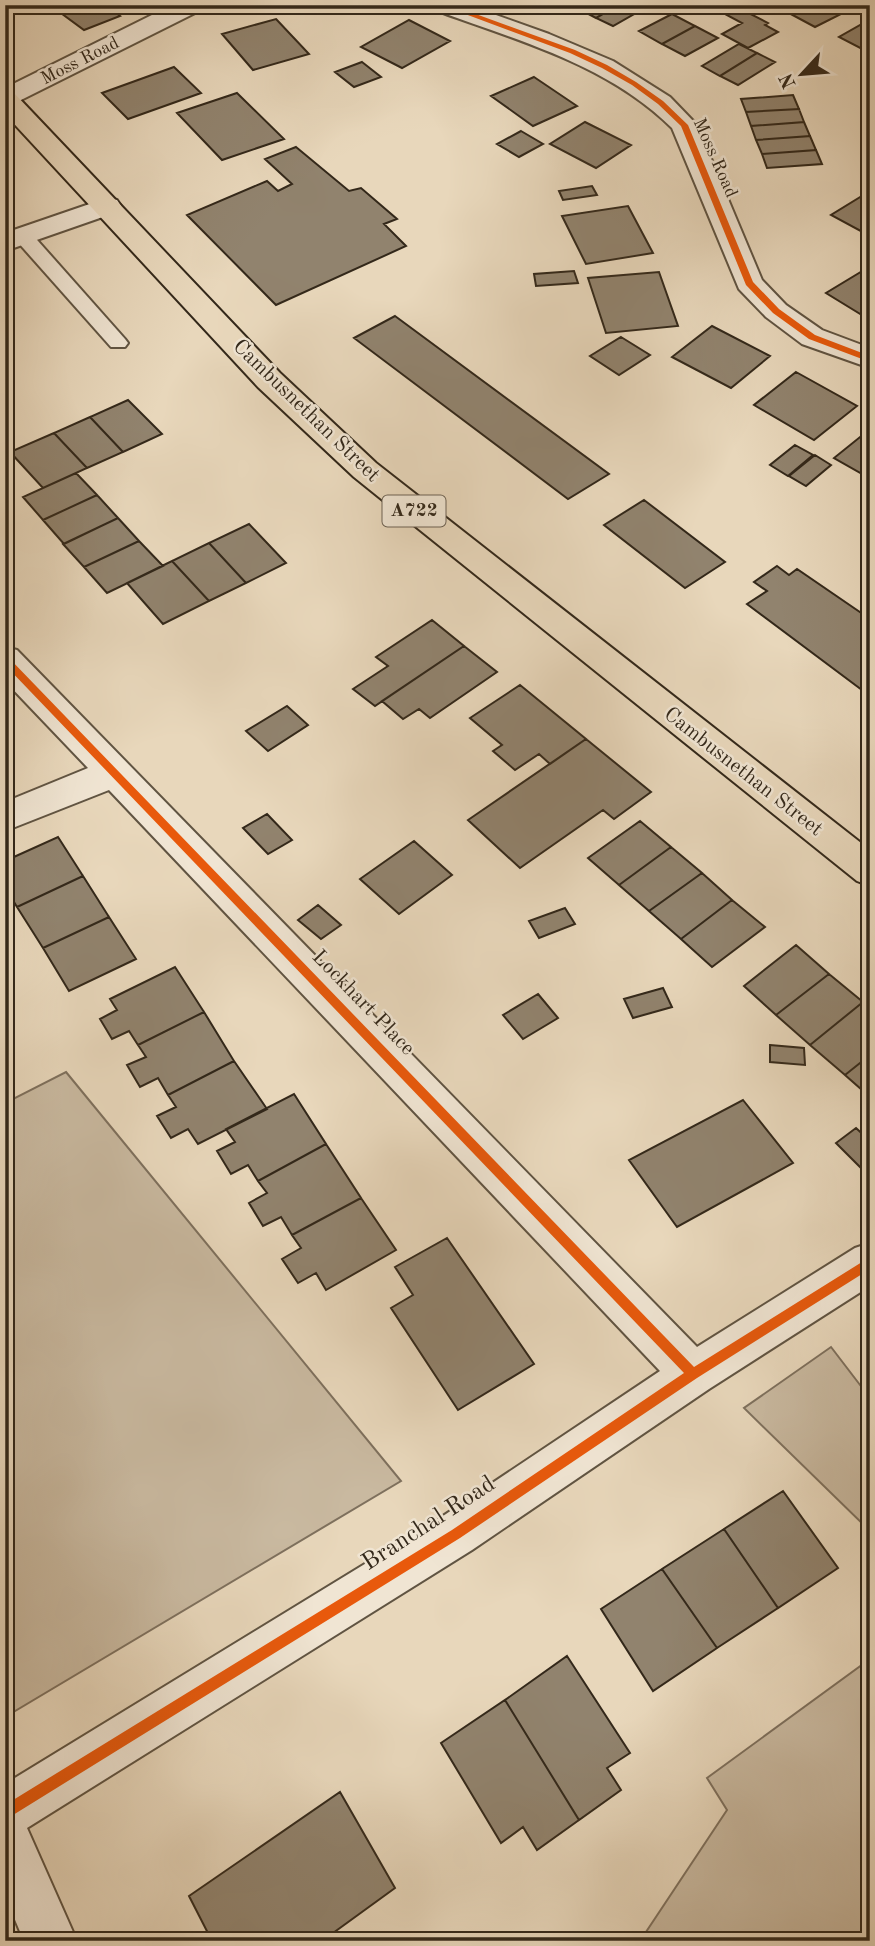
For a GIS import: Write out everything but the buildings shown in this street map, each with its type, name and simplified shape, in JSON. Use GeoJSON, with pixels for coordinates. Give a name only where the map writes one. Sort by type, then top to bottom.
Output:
{"type":"FeatureCollection","features":[{"type":"Feature","properties":{"kind":"main road","name":"Cambusnethan Street"},"geometry":{"type":"LineString","coordinates":[[5,98],[269,380],[365,470],[870,871]]}},
{"type":"Feature","properties":{"kind":"street","name":"Moss Road"},"geometry":{"type":"LineString","coordinates":[[5,98],[191,5]]}},
{"type":"Feature","properties":{"kind":"street","name":"Moss Road"},"geometry":{"type":"LineString","coordinates":[[444,5],[611,69],[670,108],[684,125],[749,283],[776,311],[812,337],[870,359]]}},
{"type":"Feature","properties":{"kind":"street"},"geometry":{"type":"LineString","coordinates":[[14,240],[107,206]]}},
{"type":"Feature","properties":{"kind":"street","name":"Lockhart Place"},"geometry":{"type":"LineString","coordinates":[[5,659],[692,1374]]}},
{"type":"Feature","properties":{"kind":"street"},"geometry":{"type":"LineString","coordinates":[[5,817],[115,772]]}},
{"type":"Feature","properties":{"kind":"street","name":"Branchal Road"},"geometry":{"type":"LineString","coordinates":[[5,1813],[456,1534],[692,1374],[870,1262]]}},
{"type":"Feature","properties":{"kind":"street"},"geometry":{"type":"LineString","coordinates":[[5,1836],[51,1941]]}},
{"type":"Feature","properties":{"kind":"lane"},"geometry":{"type":"LineString","coordinates":[[14,240],[118,343]]}},
{"type":"Feature","properties":{"kind":"shaded area"},"geometry":{"type":"Polygon","coordinates":[[[66,1072],[401,1481],[5,1717],[5,1103],[66,1072]]]}},
{"type":"Feature","properties":{"kind":"shaded area"},"geometry":{"type":"Polygon","coordinates":[[[831,1347],[870,1398],[870,1531],[744,1408],[831,1347]]]}},
{"type":"Feature","properties":{"kind":"shaded area"},"geometry":{"type":"Polygon","coordinates":[[[870,1659],[870,1941],[640,1941],[727,1810],[707,1778],[870,1659]]]}},
{"type":"Feature","properties":{"kind":"cycle path"},"geometry":{"type":"LineString","coordinates":[[444,5],[573,52],[634,83],[661,102],[684,125],[749,283],[776,311],[812,337],[870,359]]}},
{"type":"Feature","properties":{"kind":"cycle path"},"geometry":{"type":"LineString","coordinates":[[5,659],[693,1374]]}},
{"type":"Feature","properties":{"kind":"cycle path"},"geometry":{"type":"LineString","coordinates":[[5,1813],[456,1534],[693,1374],[870,1262]]}}]}
